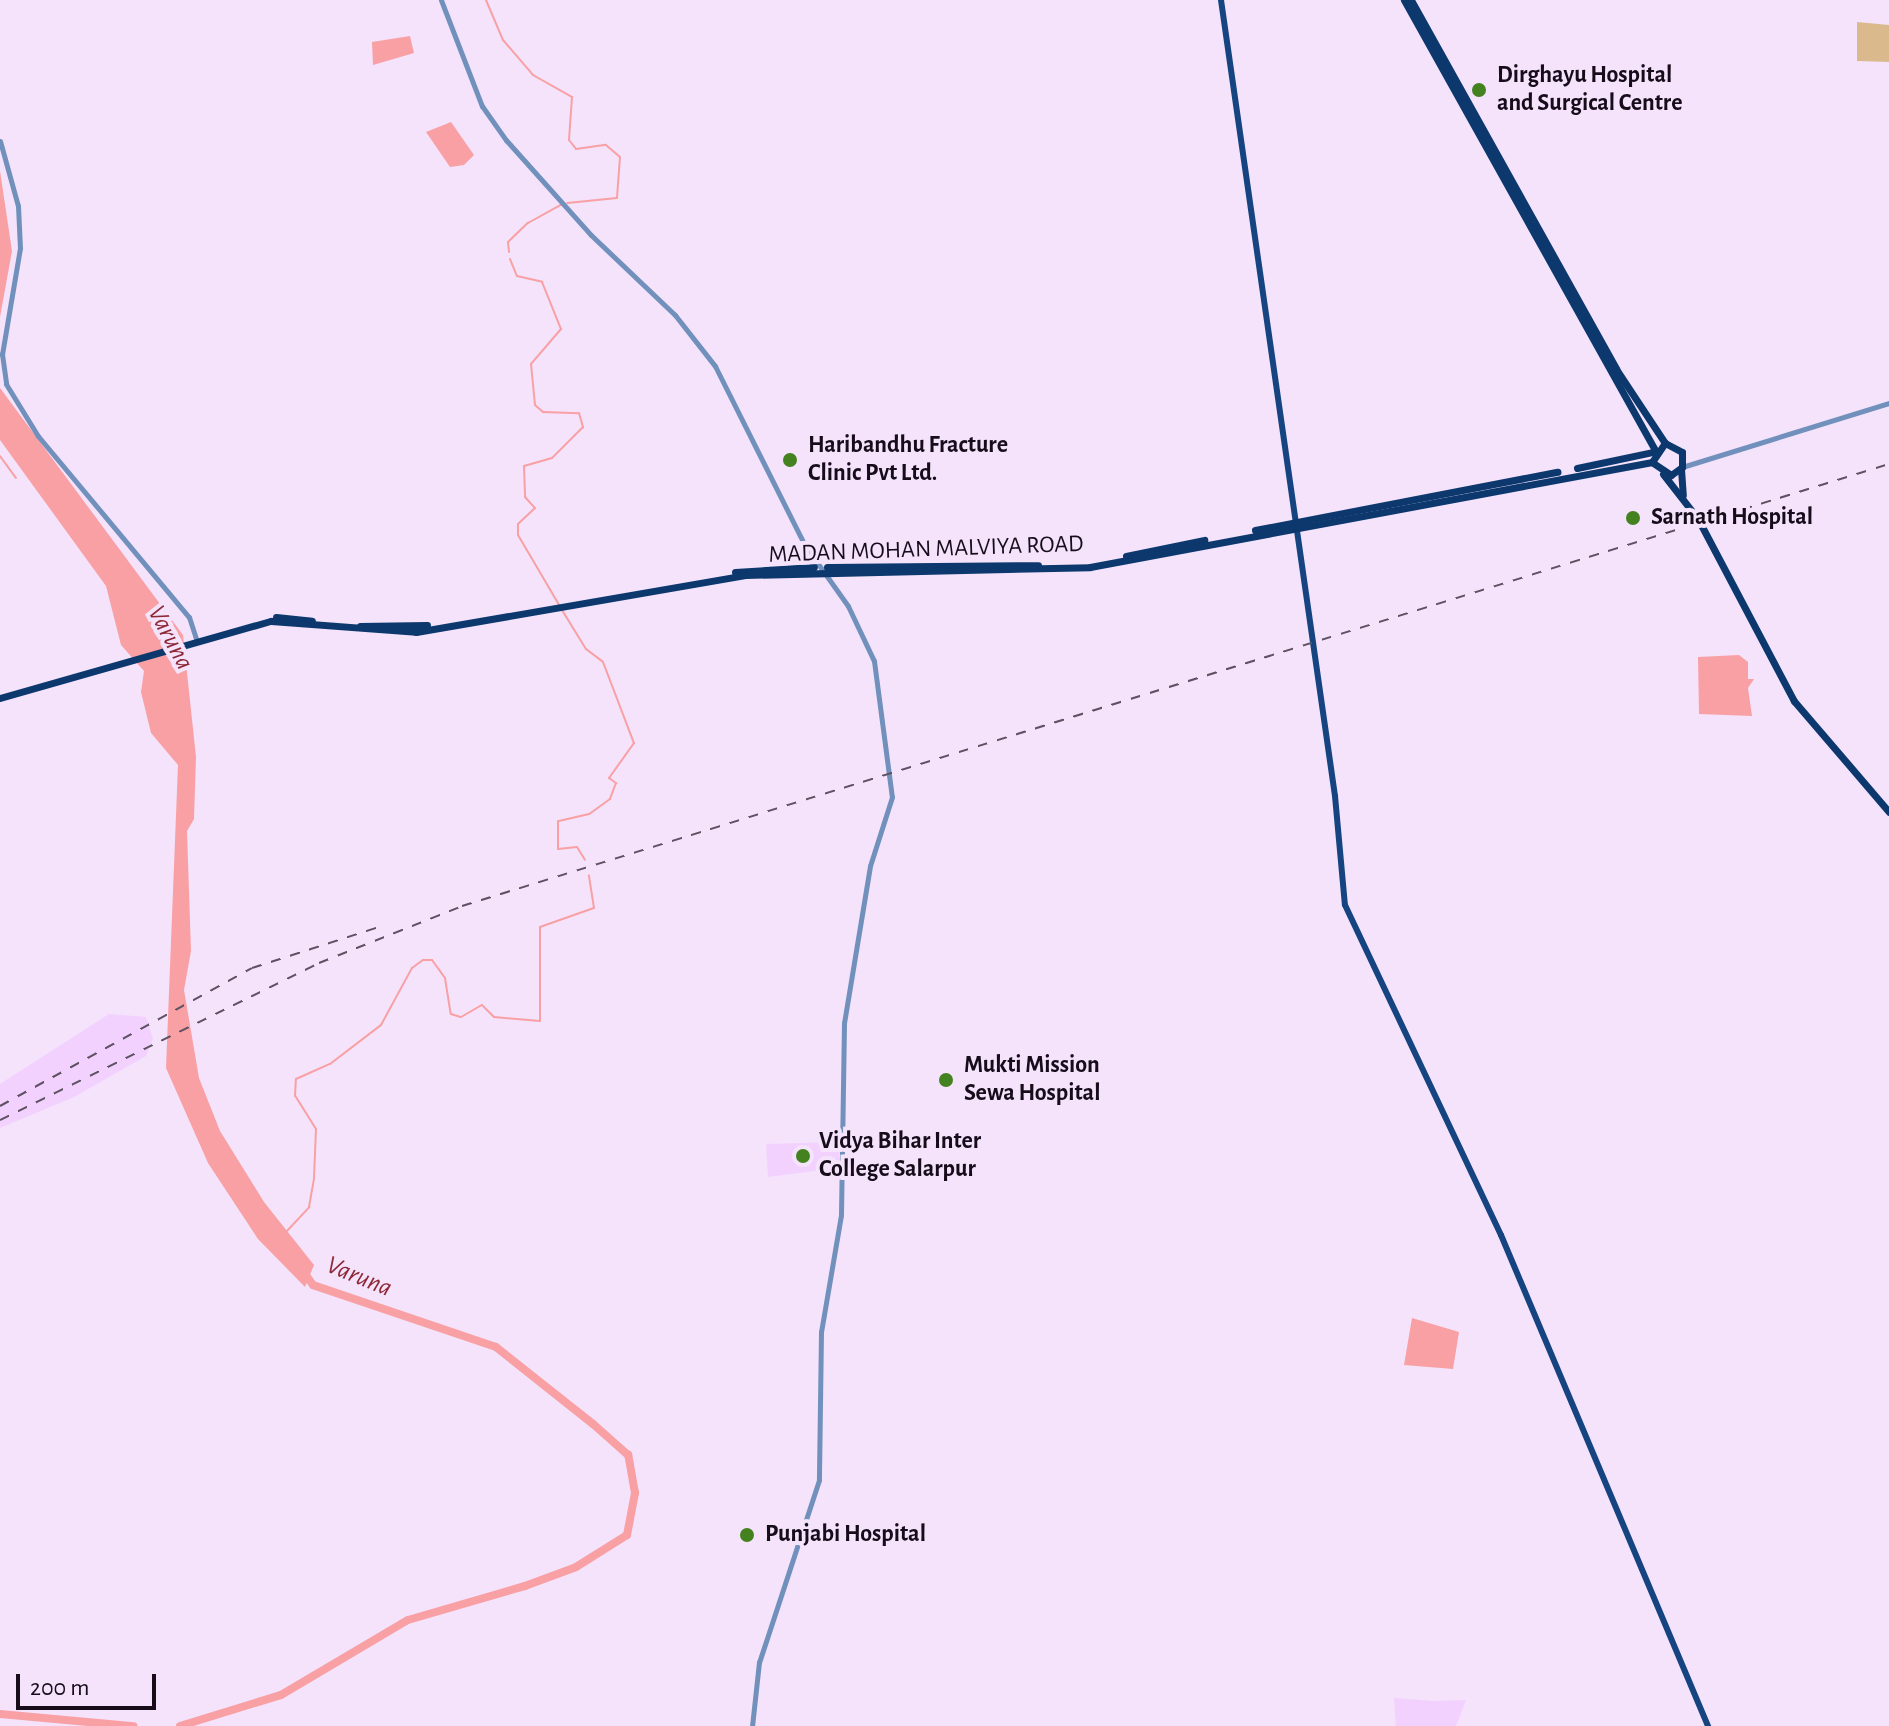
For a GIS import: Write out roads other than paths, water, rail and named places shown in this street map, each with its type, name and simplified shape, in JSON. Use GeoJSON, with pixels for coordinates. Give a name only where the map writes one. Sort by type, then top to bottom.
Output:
{"type":"FeatureCollection","features":[{"type":"Feature","properties":{"kind":"highway"},"geometry":{"type":"LineString","coordinates":[[1404,0],[1654,451],[1652,462]]}},
{"type":"Feature","properties":{"kind":"highway"},"geometry":{"type":"LineString","coordinates":[[1411,0],[1652,426],[1665,443],[1676,445],[1684,457],[1681,468],[1683,495]]}},
{"type":"Feature","properties":{"kind":"highway"},"geometry":{"type":"LineString","coordinates":[[1294,526],[1654,451],[1665,443]]}},
{"type":"Feature","properties":{"kind":"highway"},"geometry":{"type":"LineString","coordinates":[[1294,526],[1652,462]]}},
{"type":"Feature","properties":{"kind":"highway"},"geometry":{"type":"LineString","coordinates":[[1652,462],[1683,495],[1794,701],[1889,812]]}},
{"type":"Feature","properties":{"kind":"highway"},"geometry":{"type":"LineString","coordinates":[[1663,474],[1681,468]]}},
{"type":"Feature","properties":{"kind":"highway","name":"MADAN MOHAN MALVIYA ROAD"},"geometry":{"type":"LineString","coordinates":[[0,698],[123,664],[272,617],[419,626],[549,610],[702,576],[820,569],[1090,563],[1294,526]]}},
{"type":"Feature","properties":{"kind":"main road"},"geometry":{"type":"LineString","coordinates":[[1221,0],[1349,920],[1501,1235],[1708,1726]]}},
{"type":"Feature","properties":{"kind":"street"},"geometry":{"type":"LineString","coordinates":[[441,0],[482,106],[567,208],[703,348],[820,569],[848,606],[874,661],[892,797],[870,866],[844,1023],[841,1215],[821,1332],[819,1480],[759,1662],[752,1726]]}},
{"type":"Feature","properties":{"kind":"street"},"geometry":{"type":"LineString","coordinates":[[0,141],[18,206],[20,248],[2,354],[6,384],[38,436],[189,617],[199,641]]}},
{"type":"Feature","properties":{"kind":"street"},"geometry":{"type":"LineString","coordinates":[[1681,468],[1889,403]]}},
{"type":"Feature","properties":{"kind":"street"},"geometry":{"type":"LineString","coordinates":[[1684,457],[1705,459]]}},
{"type":"Feature","properties":{"kind":"water"},"geometry":{"type":"Polygon","coordinates":[[[410,36],[414,53],[373,65],[372,42],[410,36]]]}},
{"type":"Feature","properties":{"kind":"water"},"geometry":{"type":"Polygon","coordinates":[[[451,122],[474,155],[464,165],[450,167],[426,132],[451,122]]]}},
{"type":"Feature","properties":{"kind":"water"},"geometry":{"type":"Polygon","coordinates":[[[0,171],[12,251],[0,317],[0,171]]]}},
{"type":"Feature","properties":{"kind":"water"},"geometry":{"type":"Polygon","coordinates":[[[0,388],[183,635],[196,757],[194,819],[187,831],[191,951],[184,990],[199,1078],[220,1131],[264,1202],[314,1265],[305,1287],[258,1239],[208,1163],[166,1068],[178,765],[151,733],[141,692],[144,671],[121,645],[106,586],[0,440],[0,388]]]}},
{"type":"Feature","properties":{"kind":"water"},"geometry":{"type":"Polygon","coordinates":[[[1739,655],[1748,662],[1748,679],[1754,679],[1748,688],[1752,716],[1699,714],[1698,657],[1739,655]]]}},
{"type":"Feature","properties":{"kind":"water"},"geometry":{"type":"Polygon","coordinates":[[[1412,1318],[1459,1332],[1453,1369],[1404,1365],[1412,1318]]]}},
{"type":"Feature","properties":{"kind":"waterway"},"geometry":{"type":"LineString","coordinates":[[486,0],[503,40],[533,75],[572,97],[569,140],[576,149],[606,145],[620,157],[617,198],[567,203]]}},
{"type":"Feature","properties":{"kind":"waterway"},"geometry":{"type":"LineString","coordinates":[[509,252],[508,242],[528,223],[561,205]]}},
{"type":"Feature","properties":{"kind":"waterway"},"geometry":{"type":"LineString","coordinates":[[510,259],[517,276],[542,282],[561,329],[531,364],[535,405],[543,412],[579,413],[583,427],[552,458],[524,466],[525,497],[535,508],[518,524],[518,535],[559,605]]}},
{"type":"Feature","properties":{"kind":"waterway"},"geometry":{"type":"LineString","coordinates":[[0,456],[16,478]]}},
{"type":"Feature","properties":{"kind":"waterway"},"geometry":{"type":"LineString","coordinates":[[562,610],[586,649],[603,662],[634,743],[609,778],[616,783],[610,799],[589,814],[558,821],[558,849],[577,847],[585,860]]}},
{"type":"Feature","properties":{"kind":"waterway"},"geometry":{"type":"LineString","coordinates":[[287,1231],[309,1207],[314,1178],[316,1129],[295,1096],[296,1079],[330,1064],[381,1025],[412,968],[423,960],[432,960],[445,978],[451,1014],[461,1017],[482,1005],[494,1017],[540,1021],[540,927],[594,908],[589,875]]}},
{"type":"Feature","properties":{"kind":"waterway","name":"Varuna"},"geometry":{"type":"LineString","coordinates":[[180,1726],[281,1695],[408,1620],[525,1586],[576,1567],[627,1535],[635,1493],[628,1455],[593,1424],[496,1347],[313,1285],[304,1272]]}},
{"type":"Feature","properties":{"kind":"waterway","name":"Varuna"},"geometry":{"type":"LineString","coordinates":[[0,1714],[133,1726]]}},
{"type":"Feature","properties":{"kind":"railway"},"geometry":{"type":"LineString","coordinates":[[0,1120],[319,963],[462,906],[1889,464]]}},
{"type":"Feature","properties":{"kind":"railway"},"geometry":{"type":"LineString","coordinates":[[0,1106],[252,968],[382,926]]}},
{"type":"Feature","properties":{"kind":"place","name":"Dirghayu Hospital and Surgical Centre"},"geometry":{"type":"Point","coordinates":[1479,90]}},
{"type":"Feature","properties":{"kind":"place","name":"Haribandhu Fracture Clinic Pvt Ltd."},"geometry":{"type":"Point","coordinates":[790,460]}},
{"type":"Feature","properties":{"kind":"place","name":"Sarnath Hospital"},"geometry":{"type":"Point","coordinates":[1633,518]}},
{"type":"Feature","properties":{"kind":"place","name":"Mukti Mission Sewa Hospital"},"geometry":{"type":"Point","coordinates":[946,1080]}},
{"type":"Feature","properties":{"kind":"place","name":"Vidya Bihar Inter College Salarpur"},"geometry":{"type":"Point","coordinates":[803,1156]}},
{"type":"Feature","properties":{"kind":"place","name":"Punjabi Hospital"},"geometry":{"type":"Point","coordinates":[747,1535]}}]}
